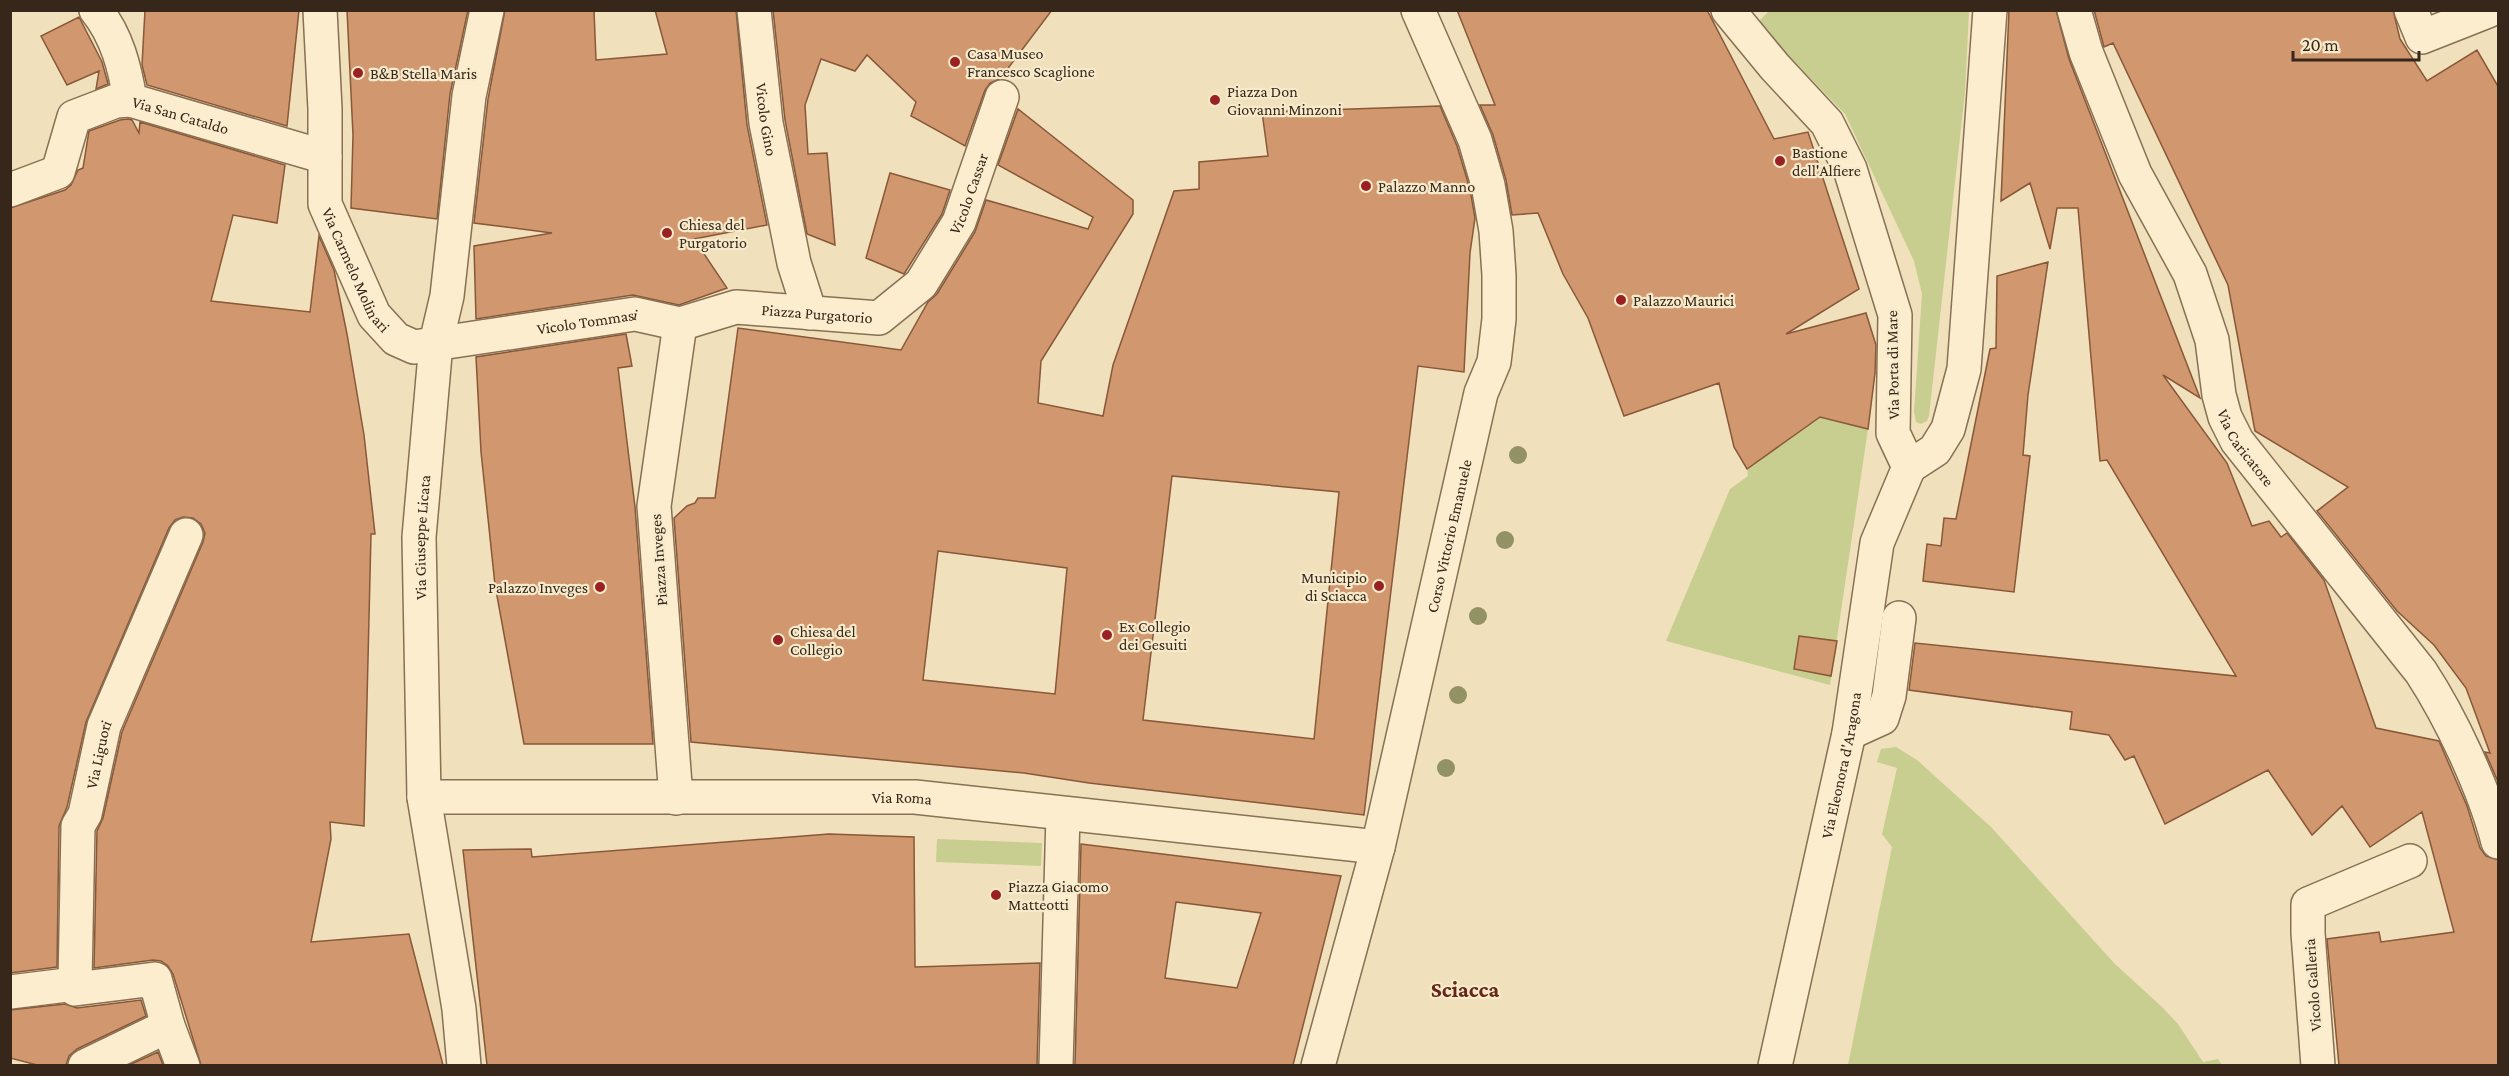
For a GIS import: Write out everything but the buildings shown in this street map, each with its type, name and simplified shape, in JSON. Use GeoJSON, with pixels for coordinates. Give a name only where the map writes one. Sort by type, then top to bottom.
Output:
{"type":"FeatureCollection","features":[{"type":"Feature","properties":{"kind":"street","name":"Via San Cataldo"},"geometry":{"type":"LineString","coordinates":[[96,10],[116,43],[125,69],[130,100],[325,157]]}},
{"type":"Feature","properties":{"kind":"street","name":"Via Carmelo Molinari"},"geometry":{"type":"LineString","coordinates":[[320,10],[326,109],[326,204],[374,315],[396,339],[414,347],[436,343]]}},
{"type":"Feature","properties":{"kind":"street","name":"Via Giuseppe Licata"},"geometry":{"type":"LineString","coordinates":[[464,1065],[459,1009],[424,797],[419,537],[436,343],[447,296],[469,96],[487,10]]}},
{"type":"Feature","properties":{"kind":"street","name":"Vicolo Gino"},"geometry":{"type":"LineString","coordinates":[[754,10],[766,123],[794,263],[810,313]]}},
{"type":"Feature","properties":{"kind":"street","name":"Corso Vittorio Emanuele"},"geometry":{"type":"LineString","coordinates":[[1318,1065],[1378,848],[1481,393],[1494,362],[1499,319],[1498,253],[1488,185],[1475,140],[1418,10]]}},
{"type":"Feature","properties":{"kind":"street","name":"Via Porta di Mare"},"geometry":{"type":"LineString","coordinates":[[1728,10],[1775,67],[1827,123],[1850,169],[1895,315],[1893,433],[1908,467]]}},
{"type":"Feature","properties":{"kind":"street"},"geometry":{"type":"LineString","coordinates":[[1908,467],[1935,450],[1948,429],[1964,369],[1990,10]]}},
{"type":"Feature","properties":{"kind":"street","name":"Via Caricatore"},"geometry":{"type":"LineString","coordinates":[[2074,10],[2086,52],[2135,174],[2190,274],[2212,340],[2219,395],[2225,417],[2237,441],[2421,672],[2438,698],[2461,747],[2499,842]]}},
{"type":"Feature","properties":{"kind":"street"},"geometry":{"type":"LineString","coordinates":[[2411,10],[2422,37],[2488,11],[2499,32]]}},
{"type":"Feature","properties":{"kind":"street","name":"Vicolo Cassar"},"geometry":{"type":"LineString","coordinates":[[921,284],[959,222],[1002,97]]}},
{"type":"Feature","properties":{"kind":"street"},"geometry":{"type":"LineString","coordinates":[[17,188],[58,172],[74,117],[116,100],[130,100]]}},
{"type":"Feature","properties":{"kind":"street","name":"Piazza Purgatorio"},"geometry":{"type":"LineString","coordinates":[[736,307],[879,318],[921,284]]}},
{"type":"Feature","properties":{"kind":"street","name":"Vicolo Tommasi"},"geometry":{"type":"LineString","coordinates":[[436,343],[635,314],[680,324],[736,307]]}},
{"type":"Feature","properties":{"kind":"street","name":"Piazza Inveges"},"geometry":{"type":"LineString","coordinates":[[676,798],[654,506],[680,324]]}},
{"type":"Feature","properties":{"kind":"street","name":"Via Eleonora d'Aragona"},"geometry":{"type":"LineString","coordinates":[[1775,1065],[1849,733],[1877,543],[1908,467]]}},
{"type":"Feature","properties":{"kind":"street","name":"Via Liguori"},"geometry":{"type":"LineString","coordinates":[[75,987],[78,826],[85,814],[104,726],[186,535]]}},
{"type":"Feature","properties":{"kind":"street"},"geometry":{"type":"LineString","coordinates":[[1849,733],[1882,718],[1889,696],[1899,618]]}},
{"type":"Feature","properties":{"kind":"street","name":"Via Roma"},"geometry":{"type":"LineString","coordinates":[[424,797],[915,797],[1378,848]]}},
{"type":"Feature","properties":{"kind":"street"},"geometry":{"type":"LineString","coordinates":[[1056,1065],[1063,815]]}},
{"type":"Feature","properties":{"kind":"street","name":"Vicolo Galleria"},"geometry":{"type":"LineString","coordinates":[[2318,1065],[2308,904],[2410,861]]}},
{"type":"Feature","properties":{"kind":"street"},"geometry":{"type":"LineString","coordinates":[[10,992],[155,978],[168,1026],[183,1065]]}},
{"type":"Feature","properties":{"kind":"street"},"geometry":{"type":"LineString","coordinates":[[85,1065],[168,1026]]}},
{"type":"Feature","properties":{"kind":"green space"},"geometry":{"type":"Polygon","coordinates":[[[1769,11],[1969,11],[1965,92],[1929,416],[1927,421],[1921,424],[1916,422],[1914,412],[1922,294],[1914,261],[1845,114],[1757,23],[1769,11]]]}},
{"type":"Feature","properties":{"kind":"green space"},"geometry":{"type":"Polygon","coordinates":[[[1820,417],[1868,429],[1830,685],[1666,641],[1730,489],[1748,476],[1747,469],[1820,417]]]}},
{"type":"Feature","properties":{"kind":"green space"},"geometry":{"type":"Polygon","coordinates":[[[1896,747],[1917,760],[1991,827],[2114,963],[2178,1024],[2203,1062],[2218,1059],[2222,1065],[1848,1065],[1892,847],[1882,834],[1897,768],[1877,762],[1881,749],[1896,747]]]}},
{"type":"Feature","properties":{"kind":"green space"},"geometry":{"type":"Polygon","coordinates":[[[937,839],[1042,843],[1041,866],[936,862],[937,839]]]}},
{"type":"Feature","properties":{"kind":"place","name":"Casa Museo Francesco Scaglione"},"geometry":{"type":"Point","coordinates":[955,62]}},
{"type":"Feature","properties":{"kind":"place","name":"B&B Stella Maris"},"geometry":{"type":"Point","coordinates":[358,73]}},
{"type":"Feature","properties":{"kind":"place","name":"Piazza Don Giovanni Minzoni"},"geometry":{"type":"Point","coordinates":[1215,100]}},
{"type":"Feature","properties":{"kind":"place","name":"Bastione dell'Alfiere"},"geometry":{"type":"Point","coordinates":[1780,161]}},
{"type":"Feature","properties":{"kind":"place","name":"Palazzo Manno"},"geometry":{"type":"Point","coordinates":[1366,186]}},
{"type":"Feature","properties":{"kind":"place","name":"Chiesa del Purgatorio"},"geometry":{"type":"Point","coordinates":[667,233]}},
{"type":"Feature","properties":{"kind":"place","name":"Palazzo Maurici"},"geometry":{"type":"Point","coordinates":[1621,300]}},
{"type":"Feature","properties":{"kind":"place","name":"Municipio di Sciacca"},"geometry":{"type":"Point","coordinates":[1379,586]}},
{"type":"Feature","properties":{"kind":"place","name":"Palazzo Inveges"},"geometry":{"type":"Point","coordinates":[600,587]}},
{"type":"Feature","properties":{"kind":"place","name":"Ex Collegio dei Gesuiti"},"geometry":{"type":"Point","coordinates":[1107,635]}},
{"type":"Feature","properties":{"kind":"place","name":"Chiesa del Collegio"},"geometry":{"type":"Point","coordinates":[778,640]}},
{"type":"Feature","properties":{"kind":"place","name":"Piazza Giacomo Matteotti"},"geometry":{"type":"Point","coordinates":[996,895]}},
{"type":"Feature","properties":{"kind":"district","name":"Sciacca"},"geometry":{"type":"Point","coordinates":[1465,989]}}]}
